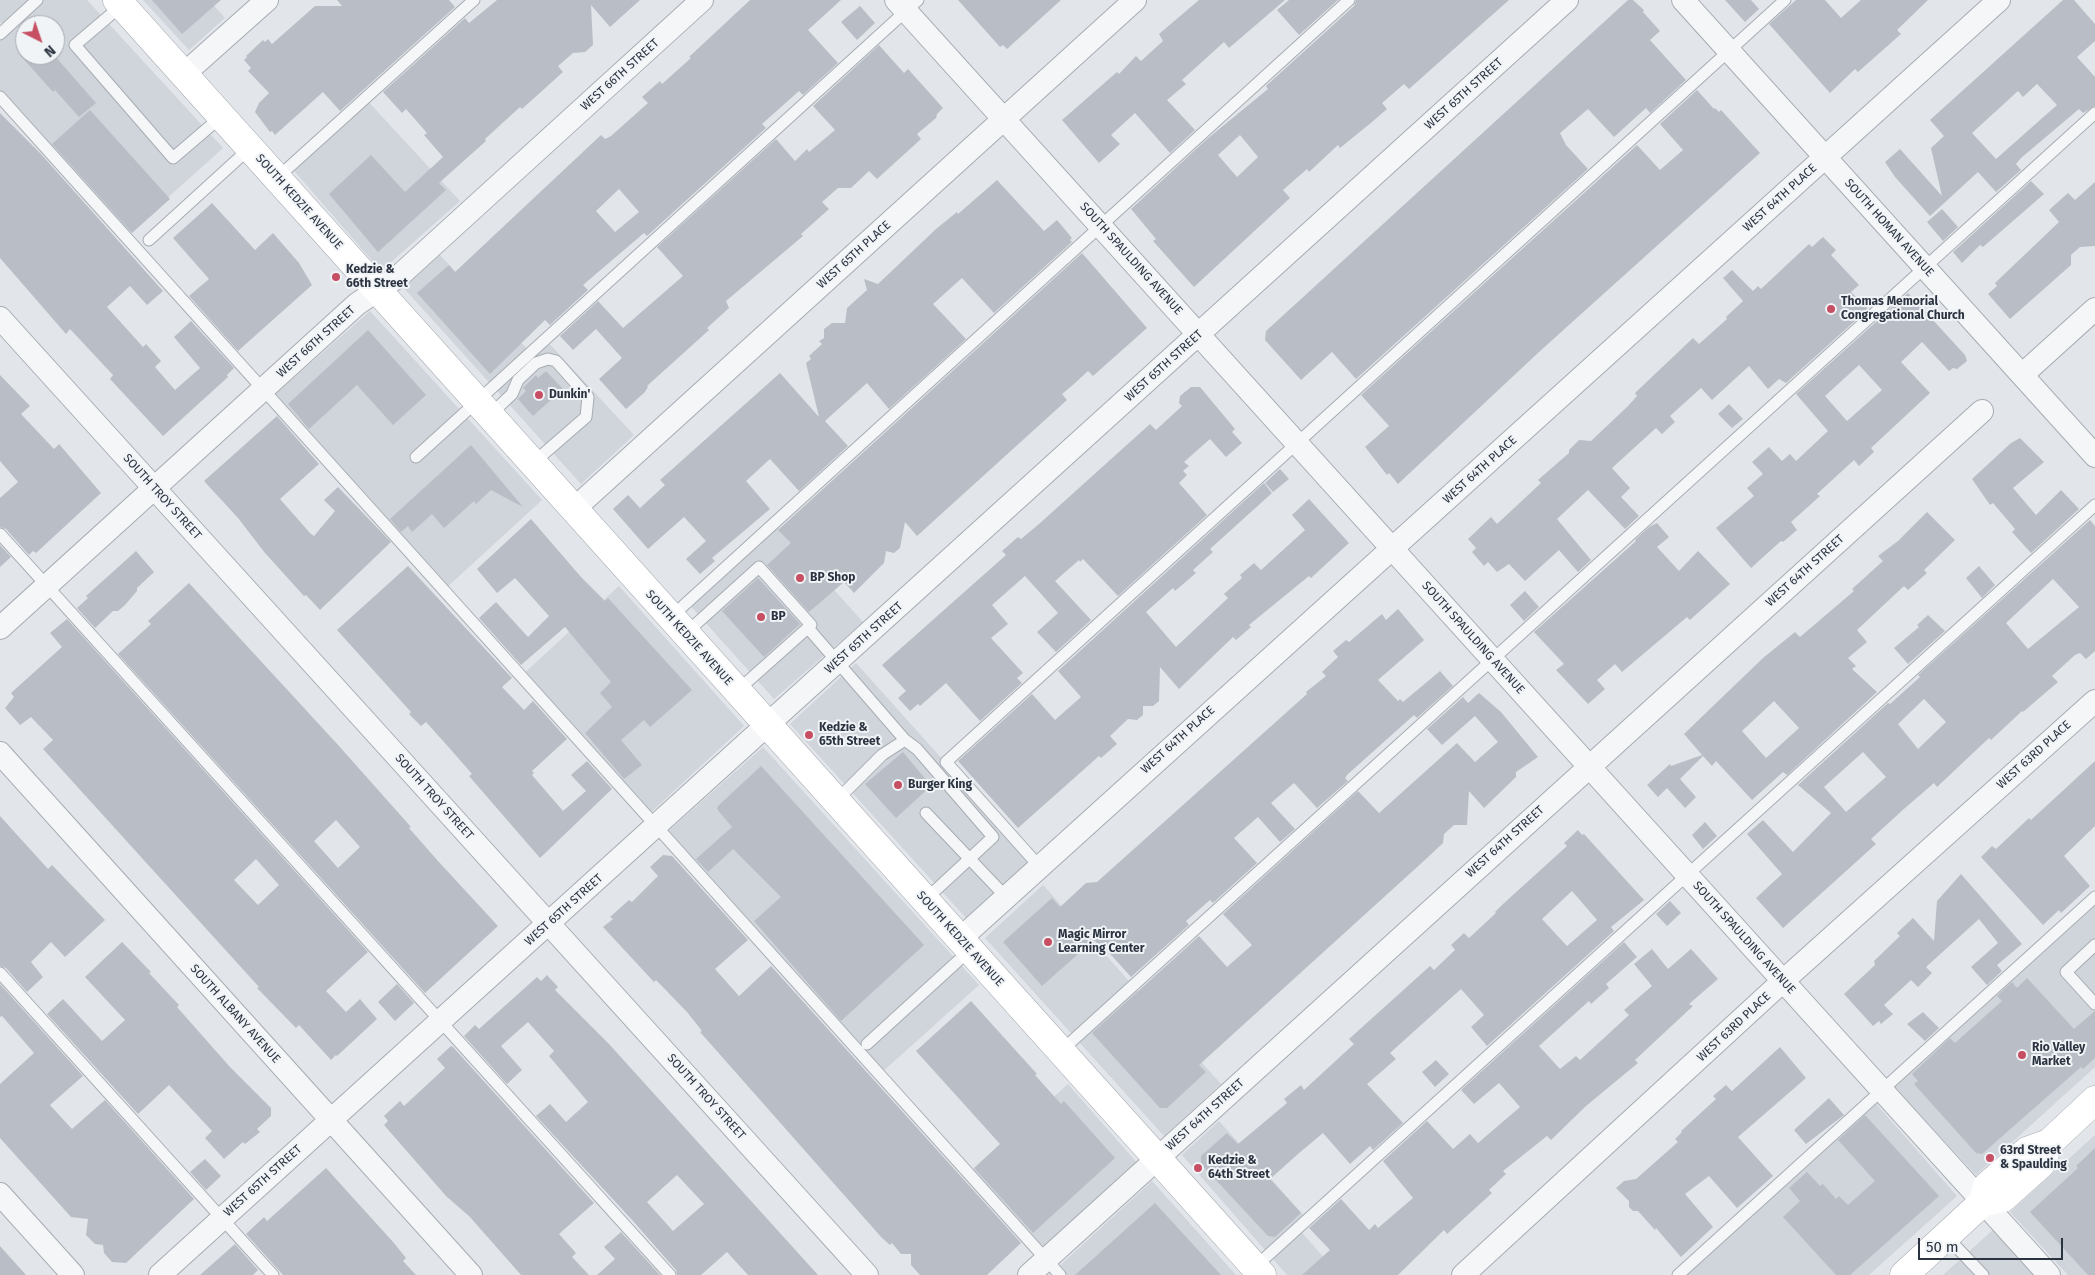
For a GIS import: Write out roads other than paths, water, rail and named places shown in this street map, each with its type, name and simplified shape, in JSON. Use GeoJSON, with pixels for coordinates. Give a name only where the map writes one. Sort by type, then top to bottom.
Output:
{"type":"FeatureCollection","features":[{"type":"Feature","properties":{"kind":"main road","name":"SOUTH KEDZIE AVENUE"},"geometry":{"type":"LineString","coordinates":[[119,3],[1258,1271]]}},
{"type":"Feature","properties":{"kind":"main road"},"geometry":{"type":"LineString","coordinates":[[1906,1274],[1983,1202],[2003,1198],[2040,1164],[2049,1143],[2095,1100]]}},
{"type":"Feature","properties":{"kind":"street"},"geometry":{"type":"LineString","coordinates":[[184,74],[267,0]]}},
{"type":"Feature","properties":{"kind":"street","name":"WEST 66TH STREET"},"geometry":{"type":"LineString","coordinates":[[0,628],[358,304],[399,276],[702,0]]}},
{"type":"Feature","properties":{"kind":"street","name":"WEST 65TH PLACE"},"geometry":{"type":"LineString","coordinates":[[574,509],[1135,0]]}},
{"type":"Feature","properties":{"kind":"street","name":"WEST 65TH STREET"},"geometry":{"type":"LineString","coordinates":[[160,1275],[1567,0]]}},
{"type":"Feature","properties":{"kind":"street","name":"SOUTH HOMAN AVENUE"},"geometry":{"type":"LineString","coordinates":[[1684,0],[2095,456]]}},
{"type":"Feature","properties":{"kind":"street","name":"WEST 64TH PLACE"},"geometry":{"type":"LineString","coordinates":[[965,944],[1006,897],[1039,866],[1999,0]]}},
{"type":"Feature","properties":{"kind":"street","name":"SOUTH SPAULDING AVENUE"},"geometry":{"type":"LineString","coordinates":[[907,4],[1004,119],[1100,226],[2049,1275]]}},
{"type":"Feature","properties":{"kind":"street"},"geometry":{"type":"LineString","coordinates":[[2022,375],[2095,309]]}},
{"type":"Feature","properties":{"kind":"street","name":"SOUTH TROY STREET"},"geometry":{"type":"LineString","coordinates":[[0,318],[867,1275]]}},
{"type":"Feature","properties":{"kind":"street","name":"WEST 64TH STREET"},"geometry":{"type":"LineString","coordinates":[[1029,1275],[1053,1267],[1157,1158],[1982,411]]}},
{"type":"Feature","properties":{"kind":"street","name":"WEST 63RD PLACE"},"geometry":{"type":"LineString","coordinates":[[1463,1275],[1783,981],[2095,701]]}},
{"type":"Feature","properties":{"kind":"street","name":"SOUTH ALBANY AVENUE"},"geometry":{"type":"LineString","coordinates":[[0,753],[471,1275]]}},
{"type":"Feature","properties":{"kind":"street"},"geometry":{"type":"LineString","coordinates":[[0,1194],[73,1275]]}},
{"type":"Feature","properties":{"kind":"lane"},"geometry":{"type":"LineString","coordinates":[[0,34],[37,0]]}},
{"type":"Feature","properties":{"kind":"lane"},"geometry":{"type":"LineString","coordinates":[[277,178],[474,0]]}},
{"type":"Feature","properties":{"kind":"lane"},"geometry":{"type":"LineString","coordinates":[[678,625],[1100,226],[1349,0]]}},
{"type":"Feature","properties":{"kind":"lane"},"geometry":{"type":"LineString","coordinates":[[1039,866],[946,762],[1785,0]]}},
{"type":"Feature","properties":{"kind":"lane"},"geometry":{"type":"LineString","coordinates":[[119,3],[75,45],[173,158],[222,116]]}},
{"type":"Feature","properties":{"kind":"lane"},"geometry":{"type":"LineString","coordinates":[[416,457],[483,408],[907,4]]}},
{"type":"Feature","properties":{"kind":"lane"},"geometry":{"type":"LineString","coordinates":[[0,97],[1053,1267]]}},
{"type":"Feature","properties":{"kind":"lane"},"geometry":{"type":"LineString","coordinates":[[1060,1051],[2095,113]]}},
{"type":"Feature","properties":{"kind":"lane"},"geometry":{"type":"LineString","coordinates":[[149,240],[250,148]]}},
{"type":"Feature","properties":{"kind":"lane"},"geometry":{"type":"LineString","coordinates":[[483,408],[512,394],[518,380],[536,364],[548,359],[556,361],[588,397],[586,418],[533,463]]}},
{"type":"Feature","properties":{"kind":"lane"},"geometry":{"type":"LineString","coordinates":[[1258,1271],[1687,875],[2095,505]]}},
{"type":"Feature","properties":{"kind":"lane"},"geometry":{"type":"LineString","coordinates":[[0,534],[670,1275]]}},
{"type":"Feature","properties":{"kind":"lane"},"geometry":{"type":"LineString","coordinates":[[678,625],[759,567],[811,625],[738,691]]}},
{"type":"Feature","properties":{"kind":"lane"},"geometry":{"type":"LineString","coordinates":[[808,628],[905,740],[917,749],[994,837],[925,900]]}},
{"type":"Feature","properties":{"kind":"lane"},"geometry":{"type":"LineString","coordinates":[[836,801],[882,755],[905,740]]}},
{"type":"Feature","properties":{"kind":"lane"},"geometry":{"type":"LineString","coordinates":[[926,813],[1006,897]]}},
{"type":"Feature","properties":{"kind":"lane"},"geometry":{"type":"LineString","coordinates":[[1678,1275],[2095,897]]}},
{"type":"Feature","properties":{"kind":"lane"},"geometry":{"type":"LineString","coordinates":[[867,1044],[965,944]]}},
{"type":"Feature","properties":{"kind":"lane"},"geometry":{"type":"LineString","coordinates":[[2095,945],[2066,972],[2095,1004]]}},
{"type":"Feature","properties":{"kind":"lane"},"geometry":{"type":"LineString","coordinates":[[0,973],[273,1275]]}},
{"type":"Feature","properties":{"kind":"lane"},"geometry":{"type":"LineString","coordinates":[[1946,1236],[1983,1275]]}},
{"type":"Feature","properties":{"kind":"place","name":"Kedzie & 66th Street"},"geometry":{"type":"Point","coordinates":[336,277]}},
{"type":"Feature","properties":{"kind":"place","name":"Thomas Memorial Congregational Church"},"geometry":{"type":"Point","coordinates":[1831,309]}},
{"type":"Feature","properties":{"kind":"place","name":"Dunkin'"},"geometry":{"type":"Point","coordinates":[539,395]}},
{"type":"Feature","properties":{"kind":"place","name":"BP Shop"},"geometry":{"type":"Point","coordinates":[800,578]}},
{"type":"Feature","properties":{"kind":"place","name":"BP"},"geometry":{"type":"Point","coordinates":[761,617]}},
{"type":"Feature","properties":{"kind":"place","name":"Kedzie & 65th Street"},"geometry":{"type":"Point","coordinates":[809,735]}},
{"type":"Feature","properties":{"kind":"place","name":"Burger King"},"geometry":{"type":"Point","coordinates":[898,785]}},
{"type":"Feature","properties":{"kind":"place","name":"Magic Mirror Learning Center"},"geometry":{"type":"Point","coordinates":[1048,942]}},
{"type":"Feature","properties":{"kind":"place","name":"Rio Valley Market"},"geometry":{"type":"Point","coordinates":[2022,1055]}},
{"type":"Feature","properties":{"kind":"place","name":"63rd Street & Spaulding"},"geometry":{"type":"Point","coordinates":[1990,1158]}},
{"type":"Feature","properties":{"kind":"place","name":"Kedzie & 64th Street"},"geometry":{"type":"Point","coordinates":[1198,1168]}}]}
